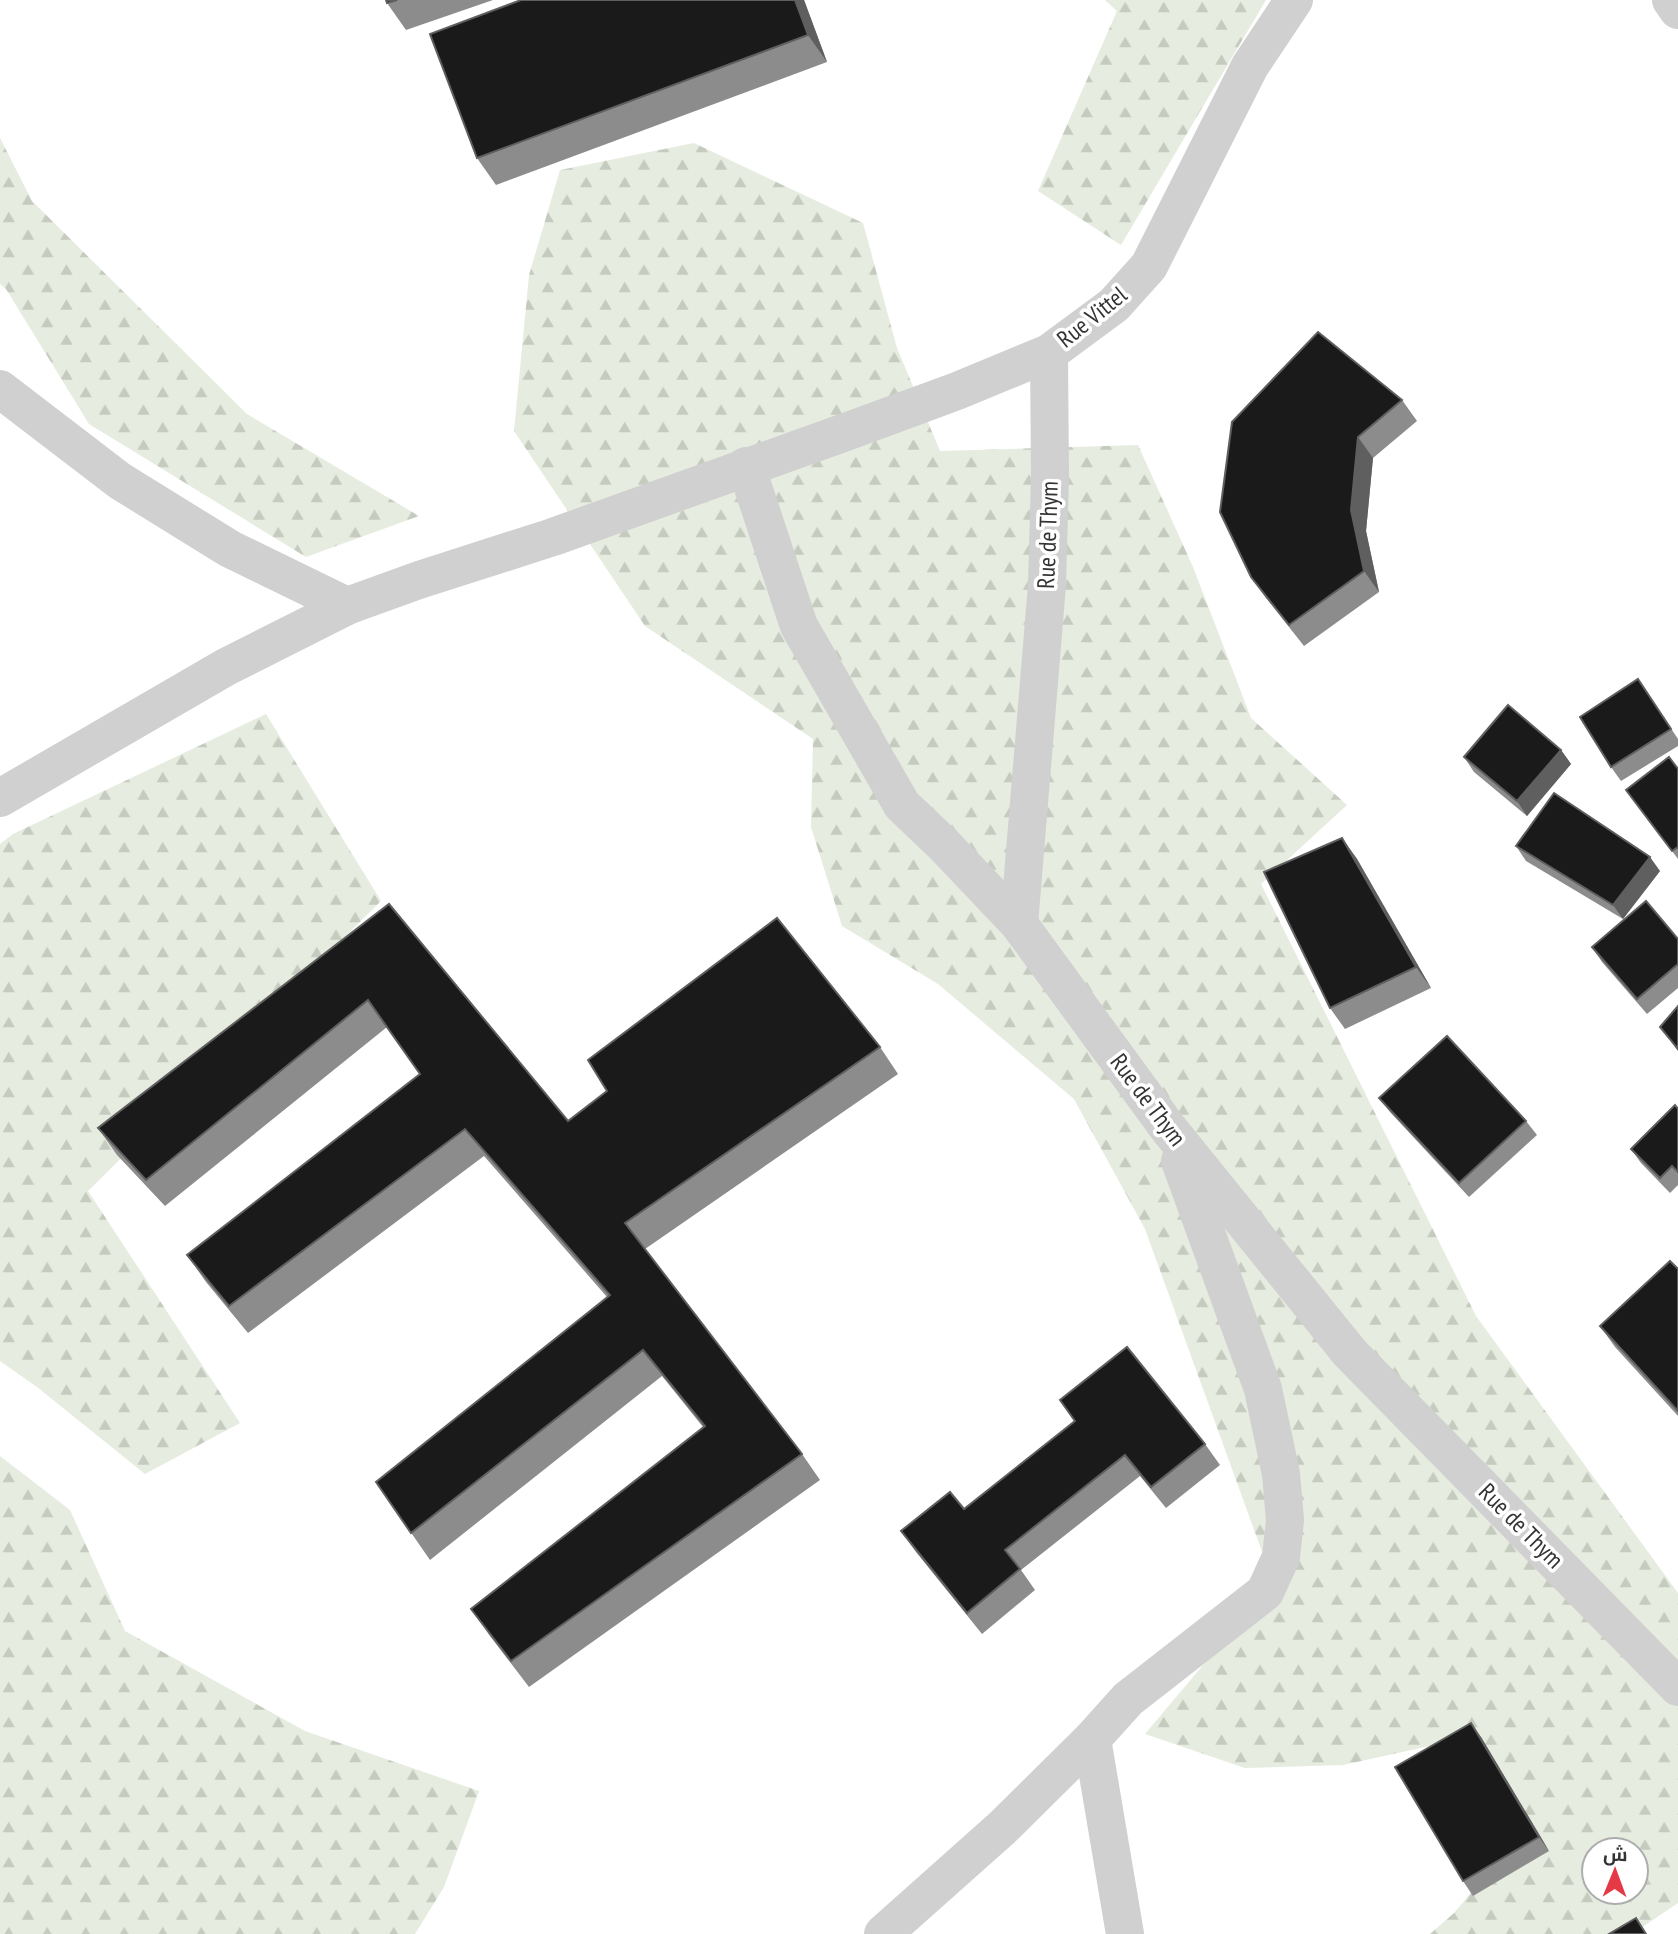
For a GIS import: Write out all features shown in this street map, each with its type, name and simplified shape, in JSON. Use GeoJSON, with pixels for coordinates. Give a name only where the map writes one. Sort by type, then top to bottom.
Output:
{"type":"FeatureCollection","features":[{"type":"Feature","properties":{"kind":"street","name":"Rue Vittel"},"geometry":{"type":"LineString","coordinates":[[0,798],[226,667],[347,606],[553,537],[957,391],[1048,353],[1114,305],[1149,266],[1250,66],[1294,0]]}},
{"type":"Feature","properties":{"kind":"street"},"geometry":{"type":"LineString","coordinates":[[1671,0],[1678,10]]}},
{"type":"Feature","properties":{"kind":"street","name":"Rue de Thym"},"geometry":{"type":"LineString","coordinates":[[1048,353],[1050,476],[1047,573],[1019,924],[1168,1128],[1350,1353],[1678,1687]]}},
{"type":"Feature","properties":{"kind":"street"},"geometry":{"type":"LineString","coordinates":[[0,389],[120,481],[230,549],[347,606]]}},
{"type":"Feature","properties":{"kind":"street"},"geometry":{"type":"LineString","coordinates":[[746,467],[799,626],[881,771],[902,805],[1019,924]]}},
{"type":"Feature","properties":{"kind":"street"},"geometry":{"type":"LineString","coordinates":[[883,1934],[1002,1828],[1091,1740],[1128,1699],[1265,1592],[1281,1557],[1285,1520],[1281,1474],[1263,1389],[1168,1128]]}},
{"type":"Feature","properties":{"kind":"street"},"geometry":{"type":"LineString","coordinates":[[1091,1740],[1125,1934]]}},
{"type":"Feature","properties":{"kind":"green space"},"geometry":{"type":"Polygon","coordinates":[[[1105,0],[1266,0],[1121,245],[1038,191],[1117,11],[1105,0]]]}},
{"type":"Feature","properties":{"kind":"green space"},"geometry":{"type":"Polygon","coordinates":[[[0,138],[32,201],[247,414],[419,516],[306,557],[89,424],[6,289],[0,284],[0,138]]]}},
{"type":"Feature","properties":{"kind":"green space"},"geometry":{"type":"Polygon","coordinates":[[[694,143],[863,223],[897,348],[940,451],[1138,445],[1193,567],[1251,718],[1347,805],[1261,884],[1476,1316],[1678,1593],[1678,1903],[1632,1934],[1430,1934],[1454,1913],[1519,1836],[1457,1740],[1343,1765],[1245,1768],[1145,1734],[1273,1582],[1145,1229],[1074,1099],[938,984],[842,926],[811,827],[813,739],[645,626],[514,431],[529,275],[560,170],[694,143]]]}},
{"type":"Feature","properties":{"kind":"green space"},"geometry":{"type":"Polygon","coordinates":[[[266,714],[381,901],[88,1191],[240,1423],[145,1474],[37,1387],[0,1361],[0,844],[13,834],[266,714]]]}},
{"type":"Feature","properties":{"kind":"green space"},"geometry":{"type":"Polygon","coordinates":[[[0,1456],[70,1510],[125,1631],[305,1731],[479,1791],[444,1887],[415,1934],[0,1934],[0,1456]]]}},
{"type":"Feature","properties":{"kind":"building"},"geometry":{"type":"Polygon","coordinates":[[[521,0],[795,0],[808,35],[477,158],[430,34],[521,0]]]}},
{"type":"Feature","properties":{"kind":"building"},"geometry":{"type":"Polygon","coordinates":[[[1318,332],[1402,400],[1358,437],[1351,510],[1364,571],[1289,625],[1251,577],[1220,512],[1232,422],[1318,332]]]}},
{"type":"Feature","properties":{"kind":"building"},"geometry":{"type":"Polygon","coordinates":[[[1638,679],[1671,729],[1611,767],[1580,717],[1638,679]]]}},
{"type":"Feature","properties":{"kind":"building"},"geometry":{"type":"Polygon","coordinates":[[[1508,705],[1561,750],[1517,801],[1464,757],[1508,705]]]}},
{"type":"Feature","properties":{"kind":"building"},"geometry":{"type":"Polygon","coordinates":[[[1669,757],[1678,769],[1678,847],[1672,851],[1626,790],[1669,757]]]}},
{"type":"Feature","properties":{"kind":"building"},"geometry":{"type":"Polygon","coordinates":[[[1554,793],[1650,857],[1613,905],[1516,846],[1554,793]]]}},
{"type":"Feature","properties":{"kind":"building"},"geometry":{"type":"Polygon","coordinates":[[[1342,838],[1416,967],[1330,1008],[1264,872],[1342,838]]]}},
{"type":"Feature","properties":{"kind":"building"},"geometry":{"type":"Polygon","coordinates":[[[1646,901],[1678,939],[1678,964],[1637,999],[1592,947],[1646,901]]]}},
{"type":"Feature","properties":{"kind":"building"},"geometry":{"type":"Polygon","coordinates":[[[389,904],[568,1121],[607,1091],[588,1060],[777,918],[880,1047],[625,1223],[802,1454],[511,1661],[471,1609],[705,1426],[643,1350],[411,1533],[376,1482],[610,1295],[465,1129],[229,1306],[187,1255],[420,1074],[368,1000],[146,1180],[98,1128],[389,904]]]}},
{"type":"Feature","properties":{"kind":"building"},"geometry":{"type":"Polygon","coordinates":[[[1678,1006],[1678,1049],[1660,1027],[1678,1006]]]}},
{"type":"Feature","properties":{"kind":"building"},"geometry":{"type":"Polygon","coordinates":[[[1447,1036],[1526,1121],[1459,1183],[1379,1098],[1447,1036]]]}},
{"type":"Feature","properties":{"kind":"building"},"geometry":{"type":"Polygon","coordinates":[[[1675,1105],[1678,1109],[1678,1172],[1672,1166],[1660,1178],[1631,1149],[1675,1105]]]}},
{"type":"Feature","properties":{"kind":"building"},"geometry":{"type":"Polygon","coordinates":[[[1670,1261],[1678,1269],[1678,1411],[1600,1326],[1670,1261]]]}},
{"type":"Feature","properties":{"kind":"building"},"geometry":{"type":"Polygon","coordinates":[[[1127,1347],[1205,1444],[1151,1487],[1125,1455],[1005,1550],[1020,1569],[967,1613],[901,1531],[950,1492],[964,1509],[1075,1421],[1060,1400],[1127,1347]]]}},
{"type":"Feature","properties":{"kind":"building"},"geometry":{"type":"Polygon","coordinates":[[[1471,1723],[1539,1837],[1463,1881],[1395,1767],[1471,1723]]]}},
{"type":"Feature","properties":{"kind":"building"},"geometry":{"type":"Polygon","coordinates":[[[1636,1918],[1646,1934],[1609,1934],[1636,1918]]]}}]}
